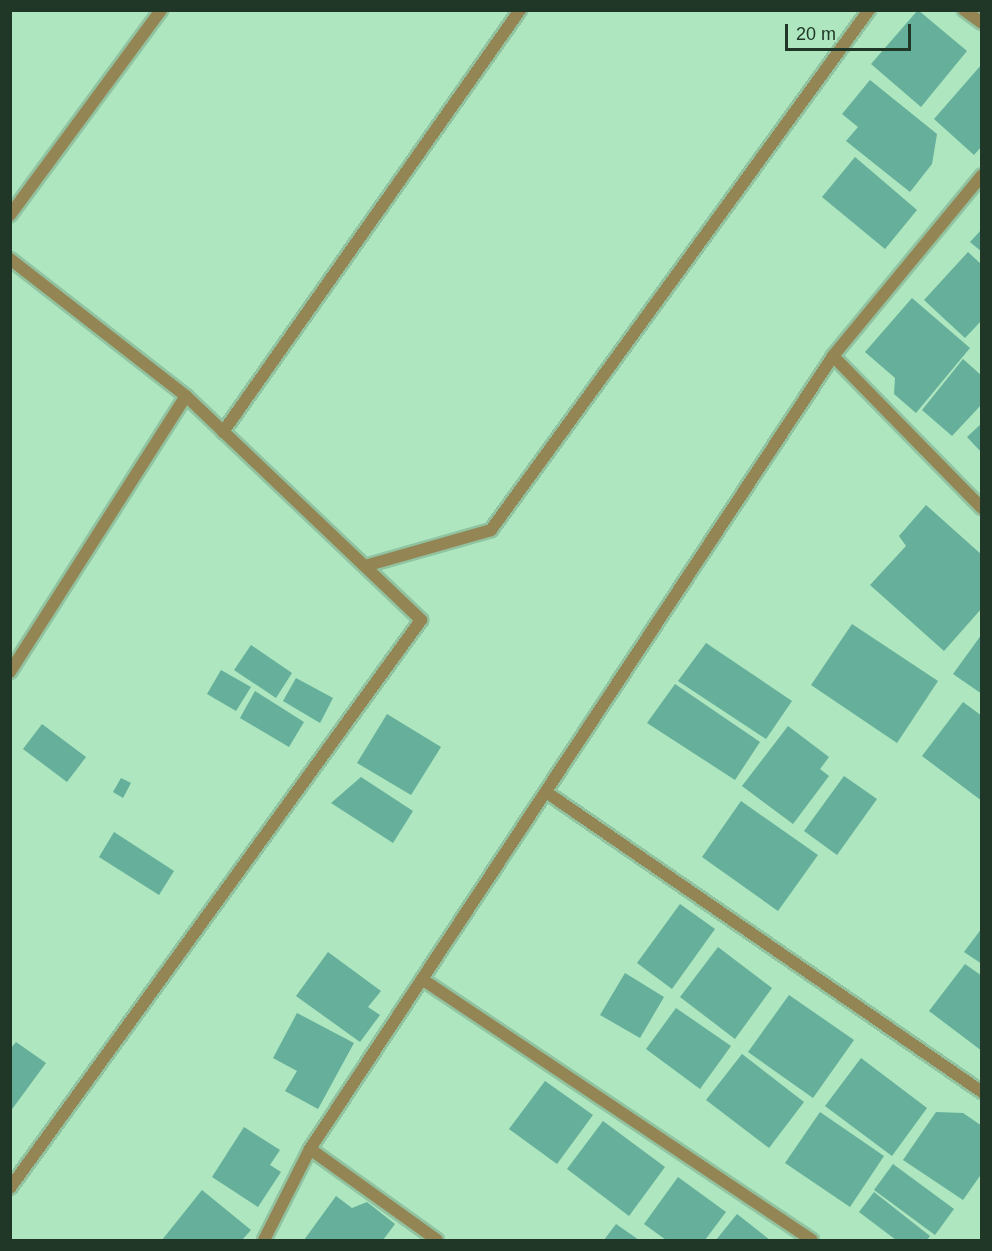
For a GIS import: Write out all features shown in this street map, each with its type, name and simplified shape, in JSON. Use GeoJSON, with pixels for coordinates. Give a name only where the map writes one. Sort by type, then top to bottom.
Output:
{"type":"FeatureCollection","features":[{"type":"Feature","properties":{"kind":"street"},"geometry":{"type":"LineString","coordinates":[[10,215],[160,10]]}},
{"type":"Feature","properties":{"kind":"street"},"geometry":{"type":"LineString","coordinates":[[223,432],[520,10]]}},
{"type":"Feature","properties":{"kind":"street"},"geometry":{"type":"LineString","coordinates":[[364,566],[491,530],[869,10]]}},
{"type":"Feature","properties":{"kind":"street"},"geometry":{"type":"LineString","coordinates":[[964,10],[981,23]]}},
{"type":"Feature","properties":{"kind":"street"},"geometry":{"type":"LineString","coordinates":[[264,1240],[310,1149],[833,356],[981,175]]}},
{"type":"Feature","properties":{"kind":"street"},"geometry":{"type":"LineString","coordinates":[[10,259],[186,396],[421,620],[10,1188]]}},
{"type":"Feature","properties":{"kind":"street"},"geometry":{"type":"LineString","coordinates":[[833,356],[981,508]]}},
{"type":"Feature","properties":{"kind":"street"},"geometry":{"type":"LineString","coordinates":[[10,672],[186,396]]}},
{"type":"Feature","properties":{"kind":"street"},"geometry":{"type":"LineString","coordinates":[[546,792],[981,1092]]}},
{"type":"Feature","properties":{"kind":"street"},"geometry":{"type":"LineString","coordinates":[[422,979],[812,1240]]}},
{"type":"Feature","properties":{"kind":"street"},"geometry":{"type":"LineString","coordinates":[[310,1149],[437,1240]]}},
{"type":"Feature","properties":{"kind":"building"},"geometry":{"type":"Polygon","coordinates":[[[918,10],[967,51],[921,107],[871,64],[918,10]]]}},
{"type":"Feature","properties":{"kind":"building"},"geometry":{"type":"Polygon","coordinates":[[[982,64],[982,146],[974,155],[934,119],[982,64]]]}},
{"type":"Feature","properties":{"kind":"building"},"geometry":{"type":"Polygon","coordinates":[[[870,80],[937,134],[932,164],[910,192],[846,141],[858,127],[842,114],[870,80]]]}},
{"type":"Feature","properties":{"kind":"building"},"geometry":{"type":"Polygon","coordinates":[[[855,157],[917,210],[885,249],[822,197],[855,157]]]}},
{"type":"Feature","properties":{"kind":"building"},"geometry":{"type":"Polygon","coordinates":[[[982,229],[982,252],[970,242],[982,229]]]}},
{"type":"Feature","properties":{"kind":"building"},"geometry":{"type":"Polygon","coordinates":[[[968,252],[982,265],[982,320],[965,338],[924,300],[968,252]]]}},
{"type":"Feature","properties":{"kind":"building"},"geometry":{"type":"Polygon","coordinates":[[[912,298],[970,348],[916,413],[894,394],[895,378],[865,352],[912,298]]]}},
{"type":"Feature","properties":{"kind":"building"},"geometry":{"type":"Polygon","coordinates":[[[963,359],[982,376],[982,404],[952,436],[922,410],[963,359]]]}},
{"type":"Feature","properties":{"kind":"building"},"geometry":{"type":"Polygon","coordinates":[[[982,423],[982,453],[967,437],[982,423]]]}},
{"type":"Feature","properties":{"kind":"building"},"geometry":{"type":"Polygon","coordinates":[[[926,505],[982,555],[982,608],[944,651],[870,585],[906,546],[899,536],[926,505]]]}},
{"type":"Feature","properties":{"kind":"building"},"geometry":{"type":"Polygon","coordinates":[[[852,624],[938,681],[897,743],[811,685],[852,624]]]}},
{"type":"Feature","properties":{"kind":"building"},"geometry":{"type":"Polygon","coordinates":[[[982,634],[982,694],[953,674],[982,634]]]}},
{"type":"Feature","properties":{"kind":"building"},"geometry":{"type":"Polygon","coordinates":[[[706,643],[792,701],[766,739],[678,681],[706,643]]]}},
{"type":"Feature","properties":{"kind":"building"},"geometry":{"type":"Polygon","coordinates":[[[251,645],[292,673],[276,698],[234,670],[251,645]]]}},
{"type":"Feature","properties":{"kind":"building"},"geometry":{"type":"Polygon","coordinates":[[[221,670],[251,687],[236,711],[207,694],[221,670]]]}},
{"type":"Feature","properties":{"kind":"building"},"geometry":{"type":"Polygon","coordinates":[[[296,678],[333,698],[320,723],[283,701],[296,678]]]}},
{"type":"Feature","properties":{"kind":"building"},"geometry":{"type":"Polygon","coordinates":[[[675,684],[760,742],[735,780],[647,723],[675,684]]]}},
{"type":"Feature","properties":{"kind":"building"},"geometry":{"type":"Polygon","coordinates":[[[255,691],[304,722],[289,747],[240,718],[255,691]]]}},
{"type":"Feature","properties":{"kind":"building"},"geometry":{"type":"Polygon","coordinates":[[[963,702],[982,716],[982,801],[922,756],[963,702]]]}},
{"type":"Feature","properties":{"kind":"building"},"geometry":{"type":"Polygon","coordinates":[[[387,714],[441,747],[411,795],[357,763],[387,714]]]}},
{"type":"Feature","properties":{"kind":"building"},"geometry":{"type":"Polygon","coordinates":[[[42,724],[86,757],[67,782],[23,749],[42,724]]]}},
{"type":"Feature","properties":{"kind":"building"},"geometry":{"type":"Polygon","coordinates":[[[788,726],[829,757],[820,769],[829,776],[793,824],[742,786],[788,726]]]}},
{"type":"Feature","properties":{"kind":"building"},"geometry":{"type":"Polygon","coordinates":[[[844,776],[877,799],[837,855],[804,831],[844,776]]]}},
{"type":"Feature","properties":{"kind":"building"},"geometry":{"type":"Polygon","coordinates":[[[361,777],[413,811],[393,843],[331,803],[361,777]]]}},
{"type":"Feature","properties":{"kind":"building"},"geometry":{"type":"Polygon","coordinates":[[[121,778],[131,783],[123,798],[113,792],[121,778]]]}},
{"type":"Feature","properties":{"kind":"building"},"geometry":{"type":"Polygon","coordinates":[[[741,801],[818,855],[778,911],[702,857],[741,801]]]}},
{"type":"Feature","properties":{"kind":"building"},"geometry":{"type":"Polygon","coordinates":[[[114,832],[174,871],[159,895],[99,857],[114,832]]]}},
{"type":"Feature","properties":{"kind":"building"},"geometry":{"type":"Polygon","coordinates":[[[680,904],[715,929],[672,989],[637,963],[680,904]]]}},
{"type":"Feature","properties":{"kind":"building"},"geometry":{"type":"Polygon","coordinates":[[[982,928],[982,964],[964,952],[982,928]]]}},
{"type":"Feature","properties":{"kind":"building"},"geometry":{"type":"Polygon","coordinates":[[[718,947],[772,988],[735,1039],[680,997],[718,947]]]}},
{"type":"Feature","properties":{"kind":"building"},"geometry":{"type":"Polygon","coordinates":[[[328,952],[381,991],[368,1007],[380,1015],[360,1042],[296,996],[328,952]]]}},
{"type":"Feature","properties":{"kind":"building"},"geometry":{"type":"Polygon","coordinates":[[[965,964],[982,976],[982,1051],[929,1011],[965,964]]]}},
{"type":"Feature","properties":{"kind":"building"},"geometry":{"type":"Polygon","coordinates":[[[625,973],[664,997],[640,1038],[600,1015],[625,973]]]}},
{"type":"Feature","properties":{"kind":"building"},"geometry":{"type":"Polygon","coordinates":[[[789,995],[854,1040],[813,1098],[748,1052],[789,995]]]}},
{"type":"Feature","properties":{"kind":"building"},"geometry":{"type":"Polygon","coordinates":[[[676,1008],[731,1046],[700,1089],[646,1049],[676,1008]]]}},
{"type":"Feature","properties":{"kind":"building"},"geometry":{"type":"Polygon","coordinates":[[[297,1013],[354,1043],[318,1109],[285,1091],[297,1071],[273,1058],[297,1013]]]}},
{"type":"Feature","properties":{"kind":"building"},"geometry":{"type":"Polygon","coordinates":[[[16,1042],[46,1063],[10,1112],[10,1049],[16,1042]]]}},
{"type":"Feature","properties":{"kind":"building"},"geometry":{"type":"Polygon","coordinates":[[[742,1054],[804,1102],[769,1148],[706,1100],[742,1054]]]}},
{"type":"Feature","properties":{"kind":"building"},"geometry":{"type":"Polygon","coordinates":[[[861,1058],[927,1108],[892,1156],[825,1106],[861,1058]]]}},
{"type":"Feature","properties":{"kind":"building"},"geometry":{"type":"Polygon","coordinates":[[[545,1081],[593,1115],[557,1164],[509,1129],[545,1081]]]}},
{"type":"Feature","properties":{"kind":"building"},"geometry":{"type":"Polygon","coordinates":[[[820,1112],[884,1156],[850,1207],[785,1163],[820,1112]]]}},
{"type":"Feature","properties":{"kind":"building"},"geometry":{"type":"Polygon","coordinates":[[[936,1112],[963,1113],[982,1126],[982,1173],[963,1200],[903,1160],[936,1112]]]}},
{"type":"Feature","properties":{"kind":"building"},"geometry":{"type":"Polygon","coordinates":[[[603,1121],[665,1167],[629,1216],[567,1169],[603,1121]]]}},
{"type":"Feature","properties":{"kind":"building"},"geometry":{"type":"Polygon","coordinates":[[[244,1127],[280,1150],[270,1165],[281,1172],[258,1207],[212,1177],[244,1127]]]}},
{"type":"Feature","properties":{"kind":"building"},"geometry":{"type":"Polygon","coordinates":[[[893,1164],[954,1209],[935,1235],[874,1190],[893,1164]]]}},
{"type":"Feature","properties":{"kind":"building"},"geometry":{"type":"Polygon","coordinates":[[[678,1177],[726,1212],[705,1240],[666,1240],[644,1224],[678,1177]]]}},
{"type":"Feature","properties":{"kind":"building"},"geometry":{"type":"Polygon","coordinates":[[[202,1190],[251,1230],[242,1240],[162,1240],[202,1190]]]}},
{"type":"Feature","properties":{"kind":"building"},"geometry":{"type":"Polygon","coordinates":[[[874,1192],[930,1236],[927,1240],[896,1240],[859,1212],[874,1192]]]}},
{"type":"Feature","properties":{"kind":"building"},"geometry":{"type":"Polygon","coordinates":[[[336,1196],[352,1208],[367,1202],[395,1224],[383,1240],[304,1240],[336,1196]]]}},
{"type":"Feature","properties":{"kind":"building"},"geometry":{"type":"Polygon","coordinates":[[[737,1214],[770,1240],[716,1240],[737,1214]]]}},
{"type":"Feature","properties":{"kind":"building"},"geometry":{"type":"Polygon","coordinates":[[[616,1224],[639,1240],[604,1240],[616,1224]]]}}]}
